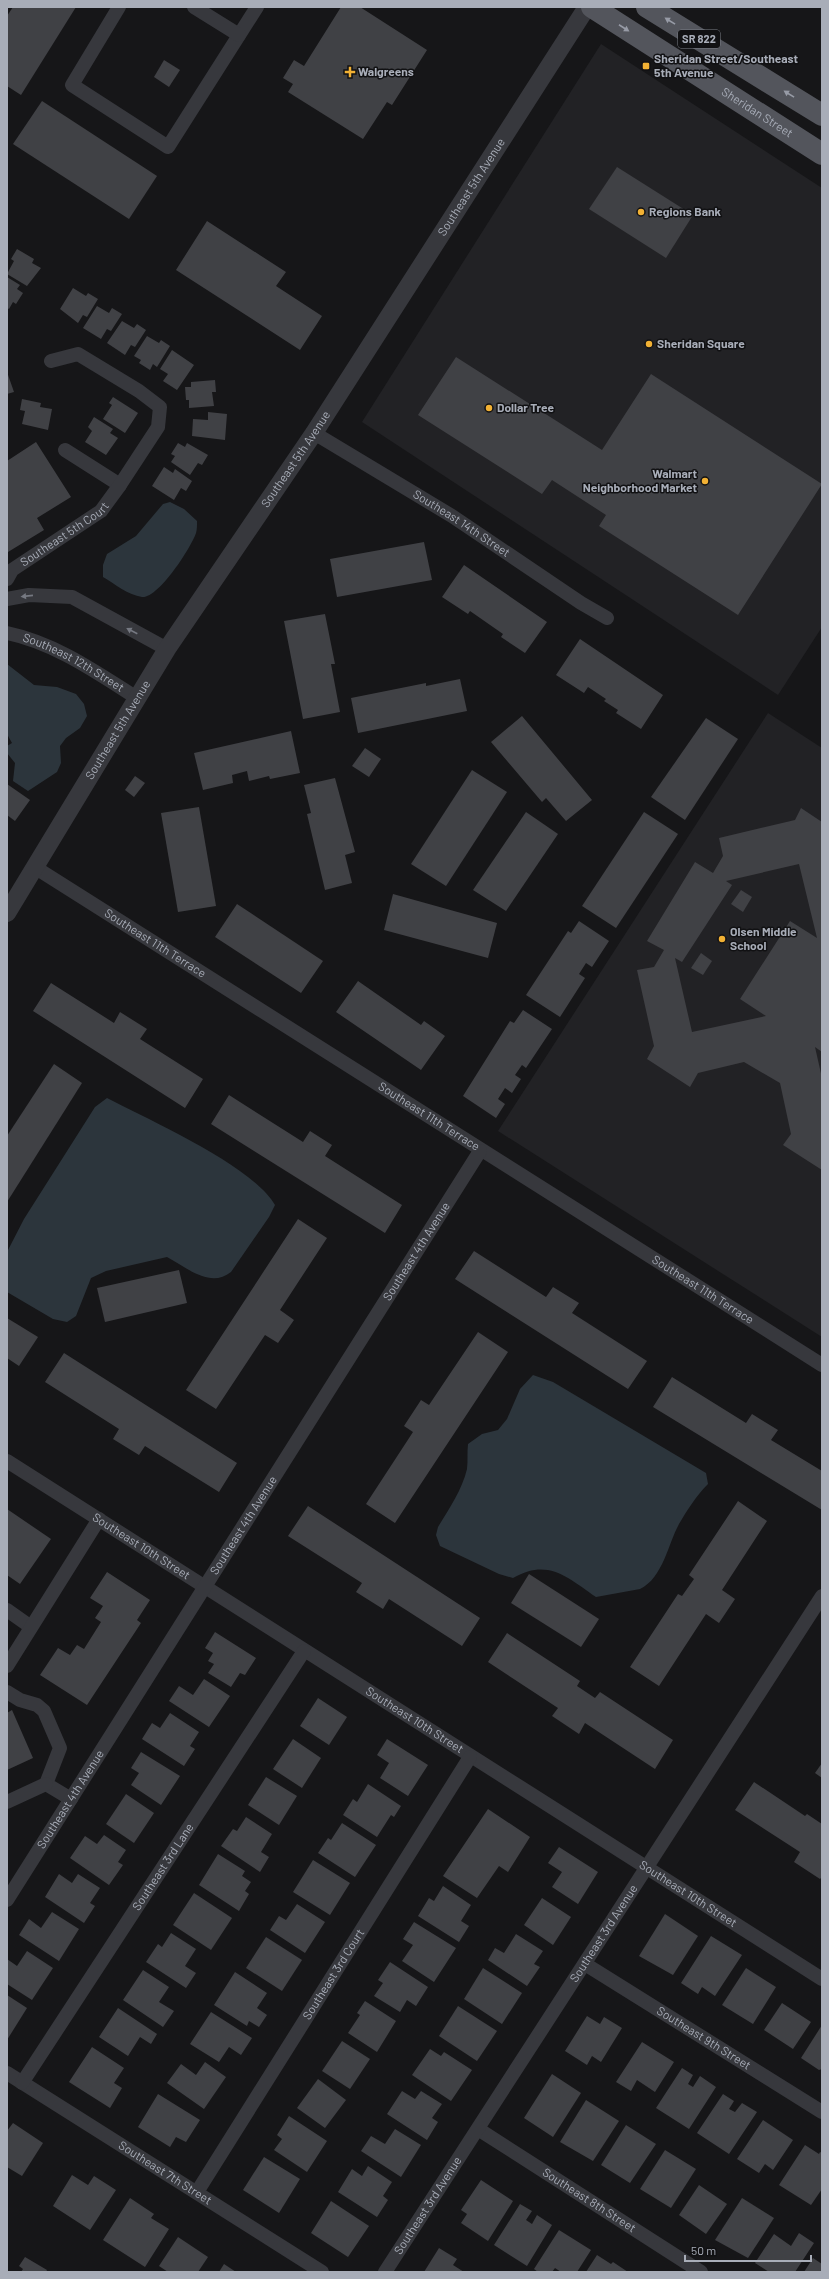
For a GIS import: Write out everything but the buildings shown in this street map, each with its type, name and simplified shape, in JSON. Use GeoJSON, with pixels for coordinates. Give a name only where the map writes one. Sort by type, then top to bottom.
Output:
{"type":"FeatureCollection","features":[{"type":"Feature","properties":{"kind":"main road","name":"Sheridan Street"},"geometry":{"type":"LineString","coordinates":[[592,7],[822,154]]}},
{"type":"Feature","properties":{"kind":"main road","name":"SR 822"},"geometry":{"type":"LineString","coordinates":[[648,7],[822,115]]}},
{"type":"Feature","properties":{"kind":"street"},"geometry":{"type":"LineString","coordinates":[[119,7],[72,85],[168,147],[257,7]]}},
{"type":"Feature","properties":{"kind":"street"},"geometry":{"type":"LineString","coordinates":[[194,7],[239,35]]}},
{"type":"Feature","properties":{"kind":"street","name":"Southeast 5th Avenue"},"geometry":{"type":"LineString","coordinates":[[7,913],[36,868],[167,648],[314,433],[587,7]]}},
{"type":"Feature","properties":{"kind":"street","name":"Southeast 5th Court"},"geometry":{"type":"LineString","coordinates":[[7,579],[12,570],[100,511],[120,485],[158,427],[160,407],[139,391],[78,354],[51,361]]}},
{"type":"Feature","properties":{"kind":"street","name":"Southeast 14th Street"},"geometry":{"type":"LineString","coordinates":[[314,433],[452,516],[581,603],[607,618]]}},
{"type":"Feature","properties":{"kind":"street"},"geometry":{"type":"LineString","coordinates":[[66,450],[120,485]]}},
{"type":"Feature","properties":{"kind":"street"},"geometry":{"type":"LineString","coordinates":[[7,599],[29,595],[72,597],[167,648]]}},
{"type":"Feature","properties":{"kind":"street","name":"Southeast 12th Street"},"geometry":{"type":"LineString","coordinates":[[7,633],[59,651],[137,698]]}},
{"type":"Feature","properties":{"kind":"street","name":"Southeast 11th Terrace"},"geometry":{"type":"LineString","coordinates":[[36,868],[480,1151],[822,1365]]}},
{"type":"Feature","properties":{"kind":"street","name":"Southeast 4th Avenue"},"geometry":{"type":"LineString","coordinates":[[7,1900],[480,1151]]}},
{"type":"Feature","properties":{"kind":"street","name":"Southeast 10th Street"},"geometry":{"type":"LineString","coordinates":[[7,1461],[470,1757],[822,1979]]}},
{"type":"Feature","properties":{"kind":"street"},"geometry":{"type":"LineString","coordinates":[[7,1666],[99,1519]]}},
{"type":"Feature","properties":{"kind":"street","name":"Southeast 3rd Avenue"},"geometry":{"type":"LineString","coordinates":[[385,2272],[822,1596]]}},
{"type":"Feature","properties":{"kind":"street"},"geometry":{"type":"LineString","coordinates":[[7,1610],[31,1627]]}},
{"type":"Feature","properties":{"kind":"street","name":"Southeast 3rd Lane"},"geometry":{"type":"LineString","coordinates":[[22,2083],[304,1651]]}},
{"type":"Feature","properties":{"kind":"street"},"geometry":{"type":"LineString","coordinates":[[7,1692],[20,1700],[37,1705],[44,1711],[60,1748],[46,1784],[7,1802]]}},
{"type":"Feature","properties":{"kind":"street","name":"Southeast 3rd Court"},"geometry":{"type":"LineString","coordinates":[[197,2192],[470,1757]]}},
{"type":"Feature","properties":{"kind":"street"},"geometry":{"type":"LineString","coordinates":[[46,1784],[71,1800]]}},
{"type":"Feature","properties":{"kind":"street","name":"Southeast 9th Street"},"geometry":{"type":"LineString","coordinates":[[585,1964],[822,2112]]}},
{"type":"Feature","properties":{"kind":"street","name":"Southeast 7th Street"},"geometry":{"type":"LineString","coordinates":[[7,2073],[322,2272]]}},
{"type":"Feature","properties":{"kind":"street","name":"Southeast 8th Street"},"geometry":{"type":"LineString","coordinates":[[478,2129],[701,2272]]}},
{"type":"Feature","properties":{"kind":"shaded area","name":"Sheridan Square"},"geometry":{"type":"Polygon","coordinates":[[[601,44],[822,188],[822,627],[778,695],[362,422],[601,44]]]}},
{"type":"Feature","properties":{"kind":"shaded area"},"geometry":{"type":"Polygon","coordinates":[[[170,502],[184,509],[197,521],[197,527],[196,533],[188,550],[165,582],[149,595],[142,597],[127,592],[103,577],[103,565],[107,554],[136,536],[163,504],[170,502]]]}},
{"type":"Feature","properties":{"kind":"shaded area"},"geometry":{"type":"Polygon","coordinates":[[[7,664],[34,685],[57,687],[76,694],[84,704],[87,716],[80,728],[66,738],[60,746],[61,763],[57,772],[28,791],[13,781],[15,763],[7,753],[7,746],[12,743],[7,734],[7,664]]]}},
{"type":"Feature","properties":{"kind":"shaded area","name":"Olsen Middle School"},"geometry":{"type":"Polygon","coordinates":[[[768,713],[822,748],[822,1337],[498,1131],[768,713]]]}},
{"type":"Feature","properties":{"kind":"shaded area"},"geometry":{"type":"Polygon","coordinates":[[[107,1098],[173,1131],[223,1160],[263,1190],[275,1205],[269,1217],[231,1272],[223,1277],[215,1278],[198,1275],[167,1257],[106,1271],[91,1278],[76,1316],[67,1322],[53,1319],[7,1292],[7,1252],[24,1219],[95,1107],[107,1098]]]}},
{"type":"Feature","properties":{"kind":"shaded area"},"geometry":{"type":"Polygon","coordinates":[[[533,1375],[553,1382],[706,1473],[708,1484],[696,1498],[679,1524],[660,1569],[648,1584],[640,1589],[596,1597],[557,1572],[537,1570],[525,1572],[513,1578],[499,1574],[440,1546],[436,1535],[438,1527],[455,1499],[465,1477],[467,1469],[468,1444],[482,1434],[498,1430],[507,1419],[520,1389],[533,1375]]]}},
{"type":"Feature","properties":{"kind":"place","name":"Sheridan Street/Southeast 5th Avenue"},"geometry":{"type":"Point","coordinates":[646,66]}},
{"type":"Feature","properties":{"kind":"place","name":"Walgreens"},"geometry":{"type":"Point","coordinates":[350,72]}},
{"type":"Feature","properties":{"kind":"place","name":"Regions Bank"},"geometry":{"type":"Point","coordinates":[641,212]}},
{"type":"Feature","properties":{"kind":"place","name":"Sheridan Square"},"geometry":{"type":"Point","coordinates":[649,344]}},
{"type":"Feature","properties":{"kind":"place","name":"Dollar Tree"},"geometry":{"type":"Point","coordinates":[489,408]}},
{"type":"Feature","properties":{"kind":"place","name":"Walmart Neighborhood Market"},"geometry":{"type":"Point","coordinates":[705,481]}},
{"type":"Feature","properties":{"kind":"place","name":"Olsen Middle School"},"geometry":{"type":"Point","coordinates":[722,939]}}]}
